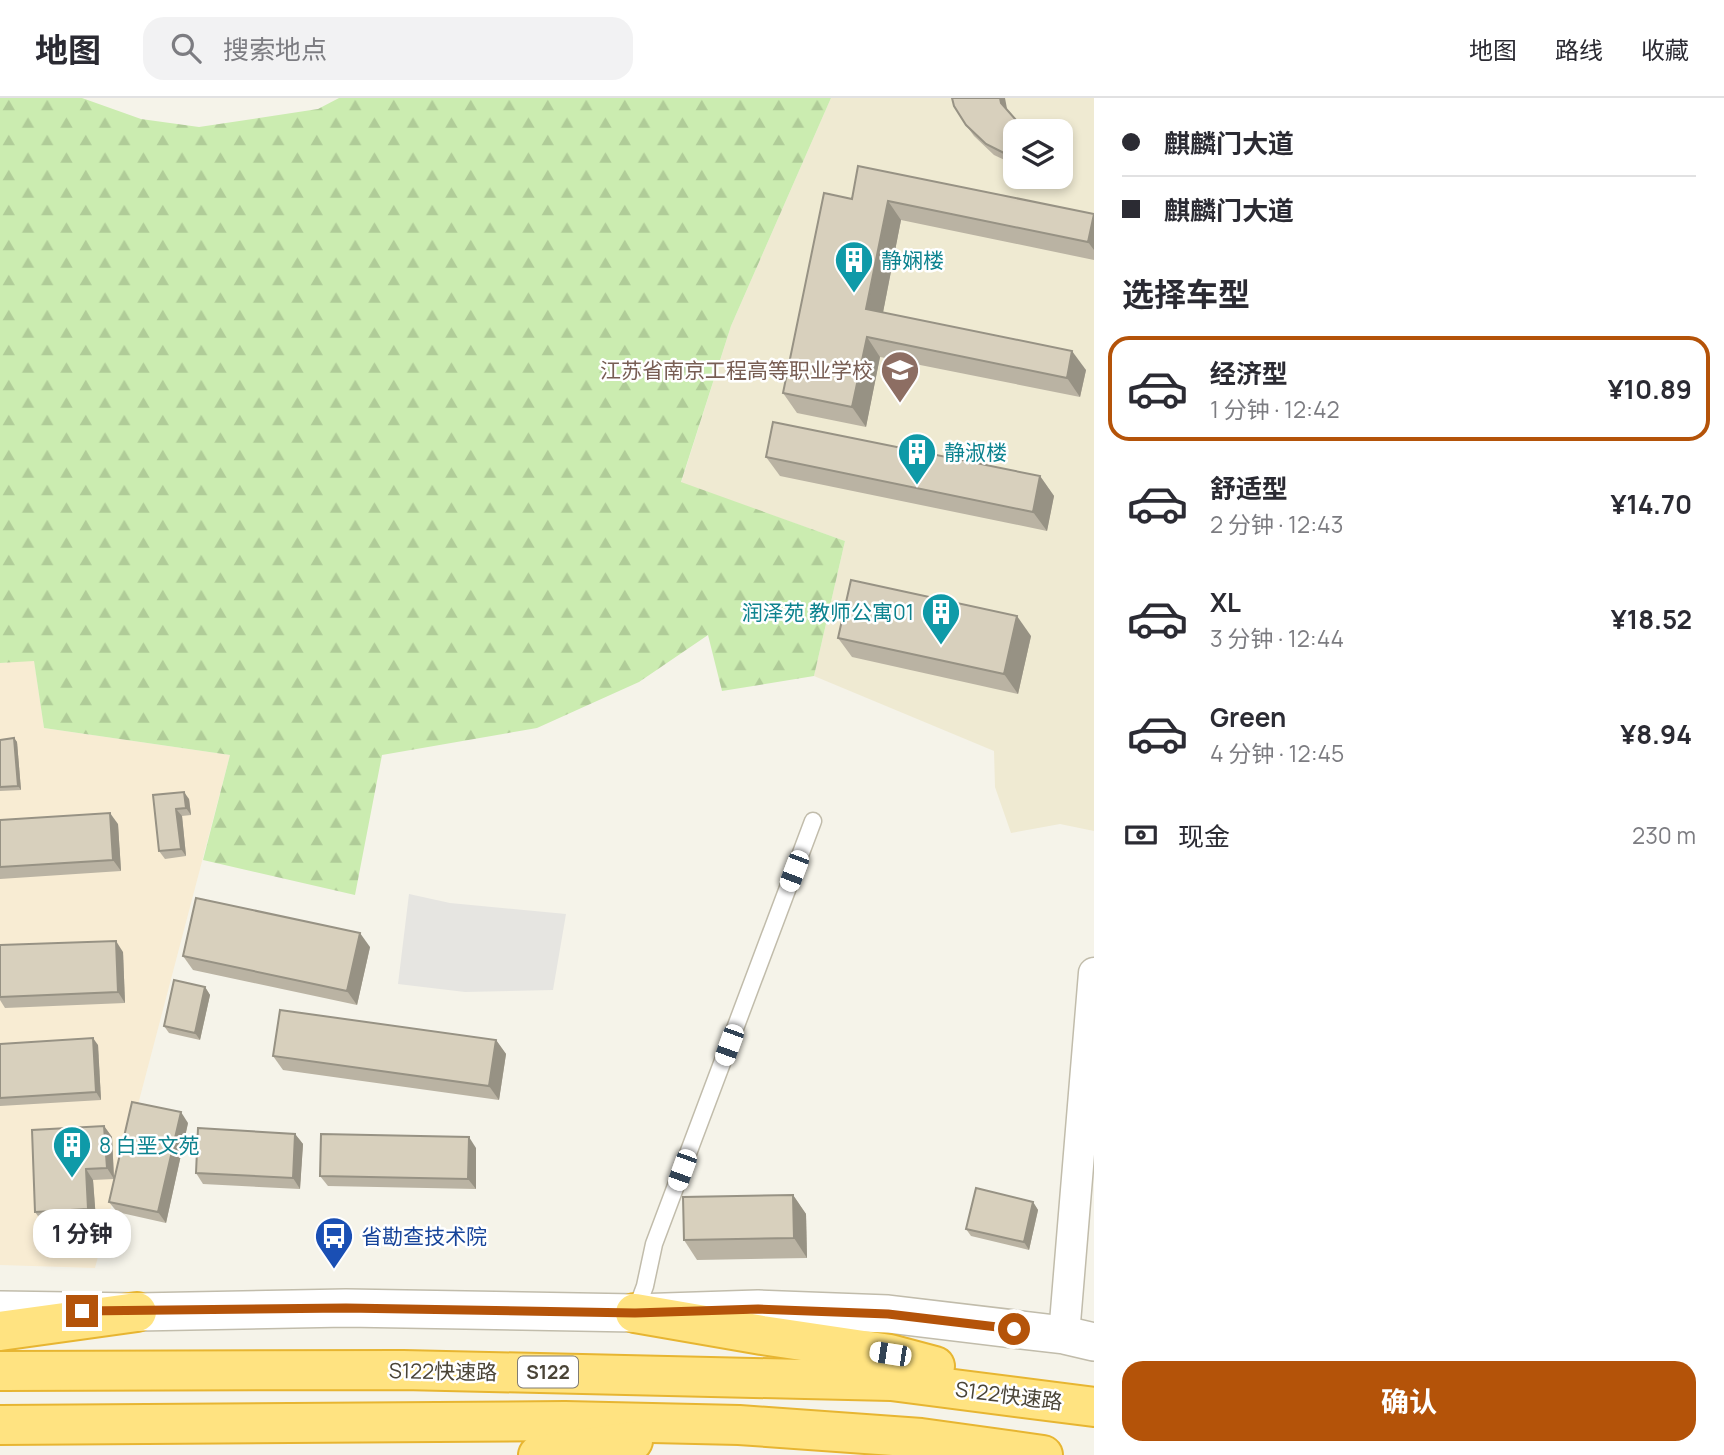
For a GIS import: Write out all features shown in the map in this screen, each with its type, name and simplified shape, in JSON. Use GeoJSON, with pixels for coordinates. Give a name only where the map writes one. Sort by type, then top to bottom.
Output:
{"type":"FeatureCollection","features":[{"type":"Feature","properties":{"kind":"highway"},"geometry":{"type":"LineString","coordinates":[[0,1331],[137,1312]]}},
{"type":"Feature","properties":{"kind":"highway"},"geometry":{"type":"LineString","coordinates":[[635,1313],[890,1354],[1088,1406]]}},
{"type":"Feature","properties":{"kind":"highway","name":"S122快速路"},"geometry":{"type":"LineString","coordinates":[[0,1371],[402,1370],[878,1380],[1088,1406]]}},
{"type":"Feature","properties":{"kind":"highway"},"geometry":{"type":"LineString","coordinates":[[0,1425],[565,1422],[739,1425],[921,1438],[1044,1455]]}},
{"type":"Feature","properties":{"kind":"highway"},"geometry":{"type":"LineString","coordinates":[[538,1455],[739,1425]]}},
{"type":"Feature","properties":{"kind":"street"},"geometry":{"type":"LineString","coordinates":[[0,1310],[137,1312],[346,1308],[635,1313],[758,1309],[888,1314],[1079,1338],[1094,973]]}},
{"type":"Feature","properties":{"kind":"lane"},"geometry":{"type":"LineString","coordinates":[[635,1313],[645,1286],[654,1244],[813,821]]}},
{"type":"Feature","properties":{"kind":"shaded area","name":"江苏省南京工程高等职业学校"},"geometry":{"type":"Polygon","coordinates":[[[831,98],[1094,98],[1094,831],[1060,824],[1011,833],[995,787],[994,751],[814,676],[845,541],[681,483],[731,326],[831,98]]]}},
{"type":"Feature","properties":{"kind":"shaded area"},"geometry":{"type":"Polygon","coordinates":[[[34,660],[44,728],[230,755],[95,1268],[0,1265],[0,663],[34,660]]]}},
{"type":"Feature","properties":{"kind":"shaded area"},"geometry":{"type":"Polygon","coordinates":[[[409,894],[450,903],[566,914],[553,990],[465,992],[398,984],[409,894]]]}},
{"type":"Feature","properties":{"kind":"green space"},"geometry":{"type":"Polygon","coordinates":[[[0,98],[82,98],[141,119],[199,127],[318,109],[339,98],[831,98],[731,326],[681,482],[845,541],[814,676],[722,691],[708,635],[639,682],[537,728],[382,755],[355,895],[203,860],[230,755],[44,728],[34,661],[0,663],[0,98]]]}},
{"type":"Feature","properties":{"kind":"building"},"geometry":{"type":"Polygon","coordinates":[[[952,98],[1000,98],[1001,103],[1015,119],[1003,119],[1003,152],[986,144],[966,125],[952,98]]]}},
{"type":"Feature","properties":{"kind":"building"},"geometry":{"type":"Polygon","coordinates":[[[858,166],[1094,214],[1088,242],[888,201],[866,309],[1072,351],[1067,378],[867,337],[852,407],[783,393],[824,193],[852,199],[858,166]]]}},
{"type":"Feature","properties":{"kind":"building"},"geometry":{"type":"Polygon","coordinates":[[[773,422],[1040,476],[1033,512],[766,457],[773,422]]]}},
{"type":"Feature","properties":{"kind":"building","name":"润泽苑 教师公寓01"},"geometry":{"type":"Polygon","coordinates":[[[851,580],[1017,616],[1004,674],[838,638],[851,580]]]}},
{"type":"Feature","properties":{"kind":"building"},"geometry":{"type":"Polygon","coordinates":[[[14,738],[18,786],[0,787],[0,740],[14,738]]]}},
{"type":"Feature","properties":{"kind":"building"},"geometry":{"type":"Polygon","coordinates":[[[184,792],[186,808],[176,809],[181,849],[159,851],[153,795],[184,792]]]}},
{"type":"Feature","properties":{"kind":"building"},"geometry":{"type":"Polygon","coordinates":[[[110,813],[113,860],[0,867],[0,820],[110,813]]]}},
{"type":"Feature","properties":{"kind":"building"},"geometry":{"type":"Polygon","coordinates":[[[196,898],[360,933],[347,991],[183,956],[196,898]]]}},
{"type":"Feature","properties":{"kind":"building"},"geometry":{"type":"Polygon","coordinates":[[[116,941],[118,992],[0,997],[0,945],[116,941]]]}},
{"type":"Feature","properties":{"kind":"building"},"geometry":{"type":"Polygon","coordinates":[[[174,980],[205,987],[195,1033],[164,1026],[174,980]]]}},
{"type":"Feature","properties":{"kind":"building"},"geometry":{"type":"Polygon","coordinates":[[[280,1010],[496,1040],[489,1086],[273,1056],[280,1010]]]}},
{"type":"Feature","properties":{"kind":"building"},"geometry":{"type":"Polygon","coordinates":[[[93,1038],[96,1092],[0,1098],[0,1044],[93,1038]]]}},
{"type":"Feature","properties":{"kind":"building"},"geometry":{"type":"Polygon","coordinates":[[[132,1102],[181,1112],[158,1212],[109,1202],[132,1102]]]}},
{"type":"Feature","properties":{"kind":"building","name":"8 白垩文苑"},"geometry":{"type":"Polygon","coordinates":[[[104,1126],[107,1168],[86,1169],[88,1209],[35,1212],[32,1130],[104,1126]]]}},
{"type":"Feature","properties":{"kind":"building"},"geometry":{"type":"Polygon","coordinates":[[[198,1128],[295,1134],[293,1178],[196,1173],[198,1128]]]}},
{"type":"Feature","properties":{"kind":"building"},"geometry":{"type":"Polygon","coordinates":[[[321,1134],[469,1137],[468,1179],[320,1176],[321,1134]]]}},
{"type":"Feature","properties":{"kind":"building"},"geometry":{"type":"Polygon","coordinates":[[[976,1188],[1033,1202],[1024,1242],[966,1229],[976,1188]]]}},
{"type":"Feature","properties":{"kind":"building"},"geometry":{"type":"Polygon","coordinates":[[[793,1195],[794,1238],[684,1240],[683,1197],[793,1195]]]}},
{"type":"Feature","properties":{"kind":"place","name":"静娴楼"},"geometry":{"type":"Point","coordinates":[854,294]}},
{"type":"Feature","properties":{"kind":"place","name":"江苏省南京工程高等职业学校"},"geometry":{"type":"Point","coordinates":[900,404]}},
{"type":"Feature","properties":{"kind":"place","name":"静淑楼"},"geometry":{"type":"Point","coordinates":[917,486]}},
{"type":"Feature","properties":{"kind":"place","name":"润泽苑 教师公寓01"},"geometry":{"type":"Point","coordinates":[941,646]}},
{"type":"Feature","properties":{"kind":"place","name":"8 白垩文苑"},"geometry":{"type":"Point","coordinates":[72,1179]}},
{"type":"Feature","properties":{"kind":"place","name":"省勘查技术院"},"geometry":{"type":"Point","coordinates":[334,1270]}},
{"type":"Feature","properties":{"kind":"route"},"geometry":{"type":"LineString","coordinates":[[82,1311],[346,1308],[635,1313],[758,1309],[888,1314],[1014,1329]]}}]}
